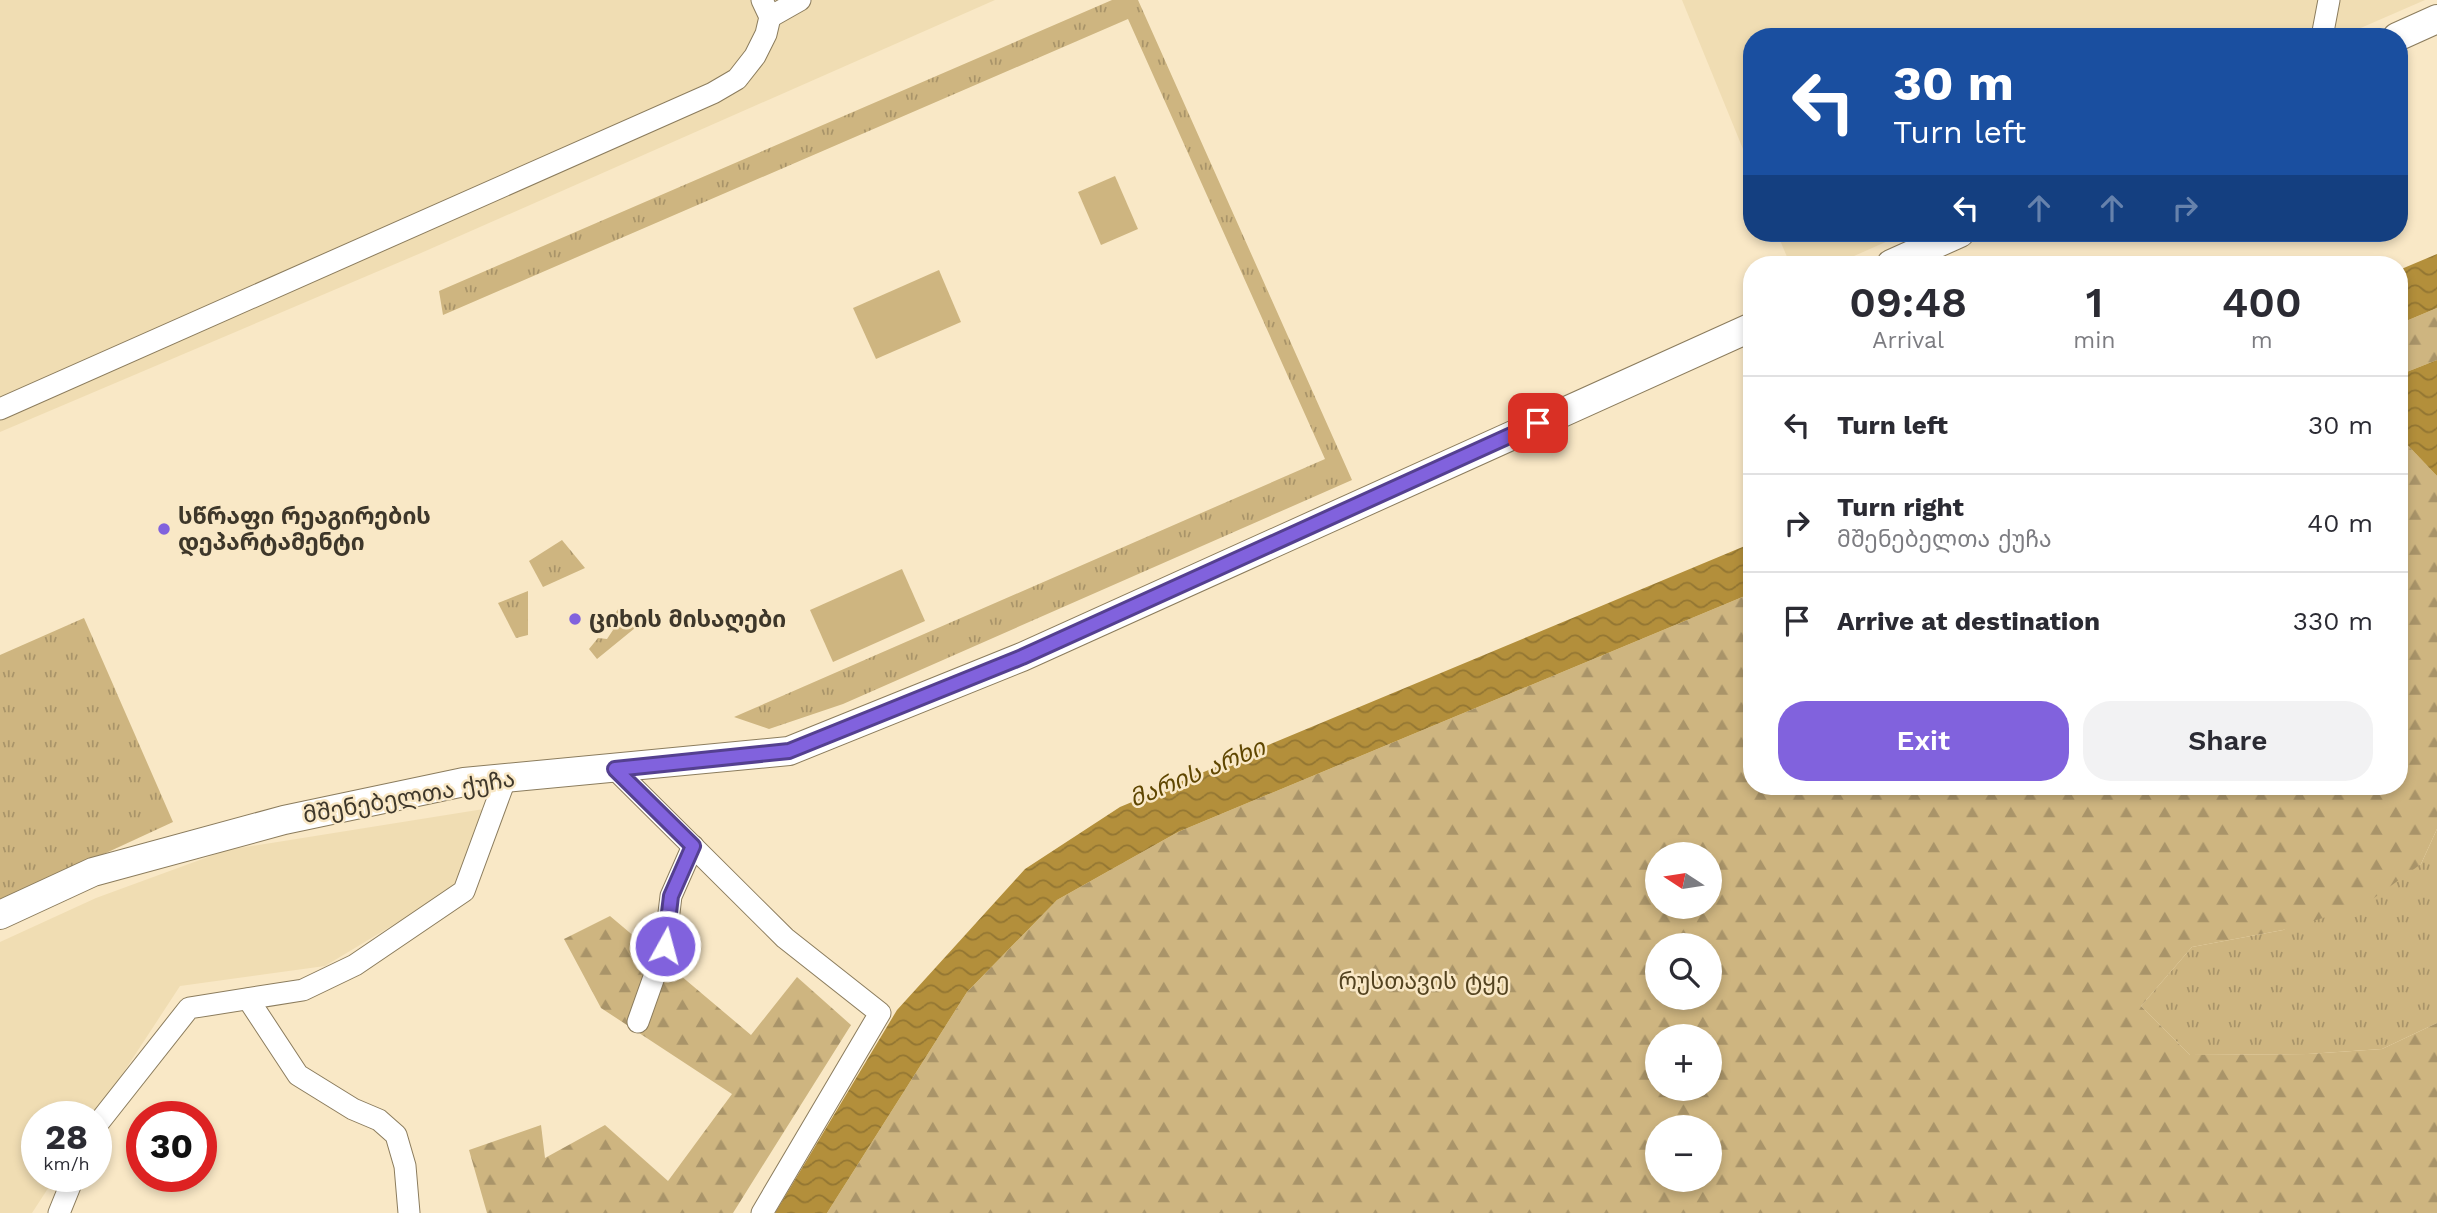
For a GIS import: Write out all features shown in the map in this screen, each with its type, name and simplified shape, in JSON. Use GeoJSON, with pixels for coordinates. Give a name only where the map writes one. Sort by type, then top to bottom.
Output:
{"type":"FeatureCollection","features":[{"type":"Feature","properties":{"kind":"main road"},"geometry":{"type":"LineString","coordinates":[[2408,32],[2437,19]]}},
{"type":"Feature","properties":{"kind":"main road"},"geometry":{"type":"LineString","coordinates":[[1909,256],[1940,242]]}},
{"type":"Feature","properties":{"kind":"main road","name":"მშენებელთა ქუჩა"},"geometry":{"type":"LineString","coordinates":[[0,915],[93,872],[284,820],[464,782],[789,751],[1022,657],[1743,331]]}},
{"type":"Feature","properties":{"kind":"street"},"geometry":{"type":"LineString","coordinates":[[0,409],[713,93],[737,79],[755,56],[766,34],[766,9],[800,0]]}},
{"type":"Feature","properties":{"kind":"street"},"geometry":{"type":"LineString","coordinates":[[2324,28],[2329,0]]}},
{"type":"Feature","properties":{"kind":"street"},"geometry":{"type":"LineString","coordinates":[[615,769],[785,938],[880,1013],[762,1213]]}},
{"type":"Feature","properties":{"kind":"street"},"geometry":{"type":"LineString","coordinates":[[112,1106],[189,1008],[303,990],[355,965],[464,891],[506,777]]}},
{"type":"Feature","properties":{"kind":"street"},"geometry":{"type":"LineString","coordinates":[[638,1022],[665,946],[671,896],[693,846]]}},
{"type":"Feature","properties":{"kind":"street"},"geometry":{"type":"LineString","coordinates":[[248,999],[298,1075],[353,1109],[379,1120],[396,1135],[405,1166],[409,1213]]}},
{"type":"Feature","properties":{"kind":"street"},"geometry":{"type":"LineString","coordinates":[[59,1213],[68,1192]]}},
{"type":"Feature","properties":{"kind":"shaded area"},"geometry":{"type":"Polygon","coordinates":[[[0,0],[995,0],[421,253],[0,432],[0,0]]]}},
{"type":"Feature","properties":{"kind":"shaded area"},"geometry":{"type":"Polygon","coordinates":[[[1682,0],[2425,0],[2361,28],[1743,28],[1743,149],[1682,0]]]}},
{"type":"Feature","properties":{"kind":"shaded area"},"geometry":{"type":"Polygon","coordinates":[[[1781,242],[1886,242],[1854,256],[1787,256],[1781,242]]]}},
{"type":"Feature","properties":{"kind":"shaded area"},"geometry":{"type":"Polygon","coordinates":[[[490,808],[461,884],[325,966],[180,986],[105,1101],[21,1101],[21,1192],[46,1192],[32,1213],[0,1213],[0,942],[96,898],[227,850],[490,808]]]}},
{"type":"Feature","properties":{"kind":"green space"},"geometry":{"type":"Polygon","coordinates":[[[1112,0],[1138,0],[1352,480],[843,704],[769,729],[734,717],[1325,459],[1128,19],[443,315],[439,291],[1112,0]]]}},
{"type":"Feature","properties":{"kind":"green space"},"geometry":{"type":"Polygon","coordinates":[[[1115,176],[1138,229],[1101,245],[1078,192],[1115,176]]]}},
{"type":"Feature","properties":{"kind":"green space"},"geometry":{"type":"Polygon","coordinates":[[[939,270],[961,322],[876,359],[853,308],[939,270]]]}},
{"type":"Feature","properties":{"kind":"green space"},"geometry":{"type":"Polygon","coordinates":[[[2437,308],[2437,360],[2408,371],[2408,320],[2437,308]]]}},
{"type":"Feature","properties":{"kind":"green space","name":"რუსთავის ტყე"},"geometry":{"type":"Polygon","coordinates":[[[2408,445],[2437,476],[2437,829],[2421,864],[2363,906],[2283,930],[2192,947],[2141,1006],[2190,1055],[2308,1054],[2382,1049],[2437,1023],[2437,1213],[827,1213],[967,992],[1057,900],[1178,832],[1743,597],[1743,795],[2408,795],[2408,445]]]}},
{"type":"Feature","properties":{"kind":"green space"},"geometry":{"type":"Polygon","coordinates":[[[562,540],[585,568],[543,587],[529,561],[562,540]]]}},
{"type":"Feature","properties":{"kind":"green space"},"geometry":{"type":"Polygon","coordinates":[[[902,569],[925,621],[833,662],[810,610],[902,569]]]}},
{"type":"Feature","properties":{"kind":"green space"},"geometry":{"type":"Polygon","coordinates":[[[528,591],[528,635],[516,638],[498,603],[528,591]]]}},
{"type":"Feature","properties":{"kind":"green space"},"geometry":{"type":"Polygon","coordinates":[[[619,608],[635,628],[597,659],[589,649],[598,638],[607,639],[613,630],[609,622],[619,608]]]}},
{"type":"Feature","properties":{"kind":"green space"},"geometry":{"type":"Polygon","coordinates":[[[84,618],[173,822],[0,902],[0,655],[84,618]]]}},
{"type":"Feature","properties":{"kind":"green space"},"geometry":{"type":"Polygon","coordinates":[[[2437,829],[2437,1023],[2382,1049],[2308,1054],[2190,1055],[2141,1006],[2192,947],[2283,930],[2421,864],[2437,829]]]}},
{"type":"Feature","properties":{"kind":"green space"},"geometry":{"type":"Polygon","coordinates":[[[610,916],[751,1035],[797,977],[851,1025],[733,1213],[487,1213],[469,1150],[541,1125],[545,1158],[605,1125],[668,1181],[732,1094],[601,1008],[564,939],[610,916]]]}},
{"type":"Feature","properties":{"kind":"water"},"geometry":{"type":"Polygon","coordinates":[[[2437,254],[2437,308],[2408,320],[2408,266],[2437,254]]]}},
{"type":"Feature","properties":{"kind":"water"},"geometry":{"type":"Polygon","coordinates":[[[2437,360],[2437,476],[2408,445],[2408,371],[2437,360]]]}},
{"type":"Feature","properties":{"kind":"water"},"geometry":{"type":"Polygon","coordinates":[[[1743,547],[1743,597],[1178,832],[1057,900],[967,992],[827,1213],[775,1213],[897,1010],[1025,869],[1120,807],[1743,547]]]}},
{"type":"Feature","properties":{"kind":"place","name":"სწრაფი რეაგირების დეპარტამენტი"},"geometry":{"type":"Point","coordinates":[164,529]}},
{"type":"Feature","properties":{"kind":"place","name":"ციხის მისაღები"},"geometry":{"type":"Point","coordinates":[575,619]}},
{"type":"Feature","properties":{"kind":"route"},"geometry":{"type":"LineString","coordinates":[[665,946],[671,896],[693,846],[615,769],[789,751],[1022,657],[1538,423]]}},
{"type":"Feature","properties":{"kind":"water label","name":"მარის არხი"},"geometry":{"type":"Point","coordinates":[1197,773]}}]}
